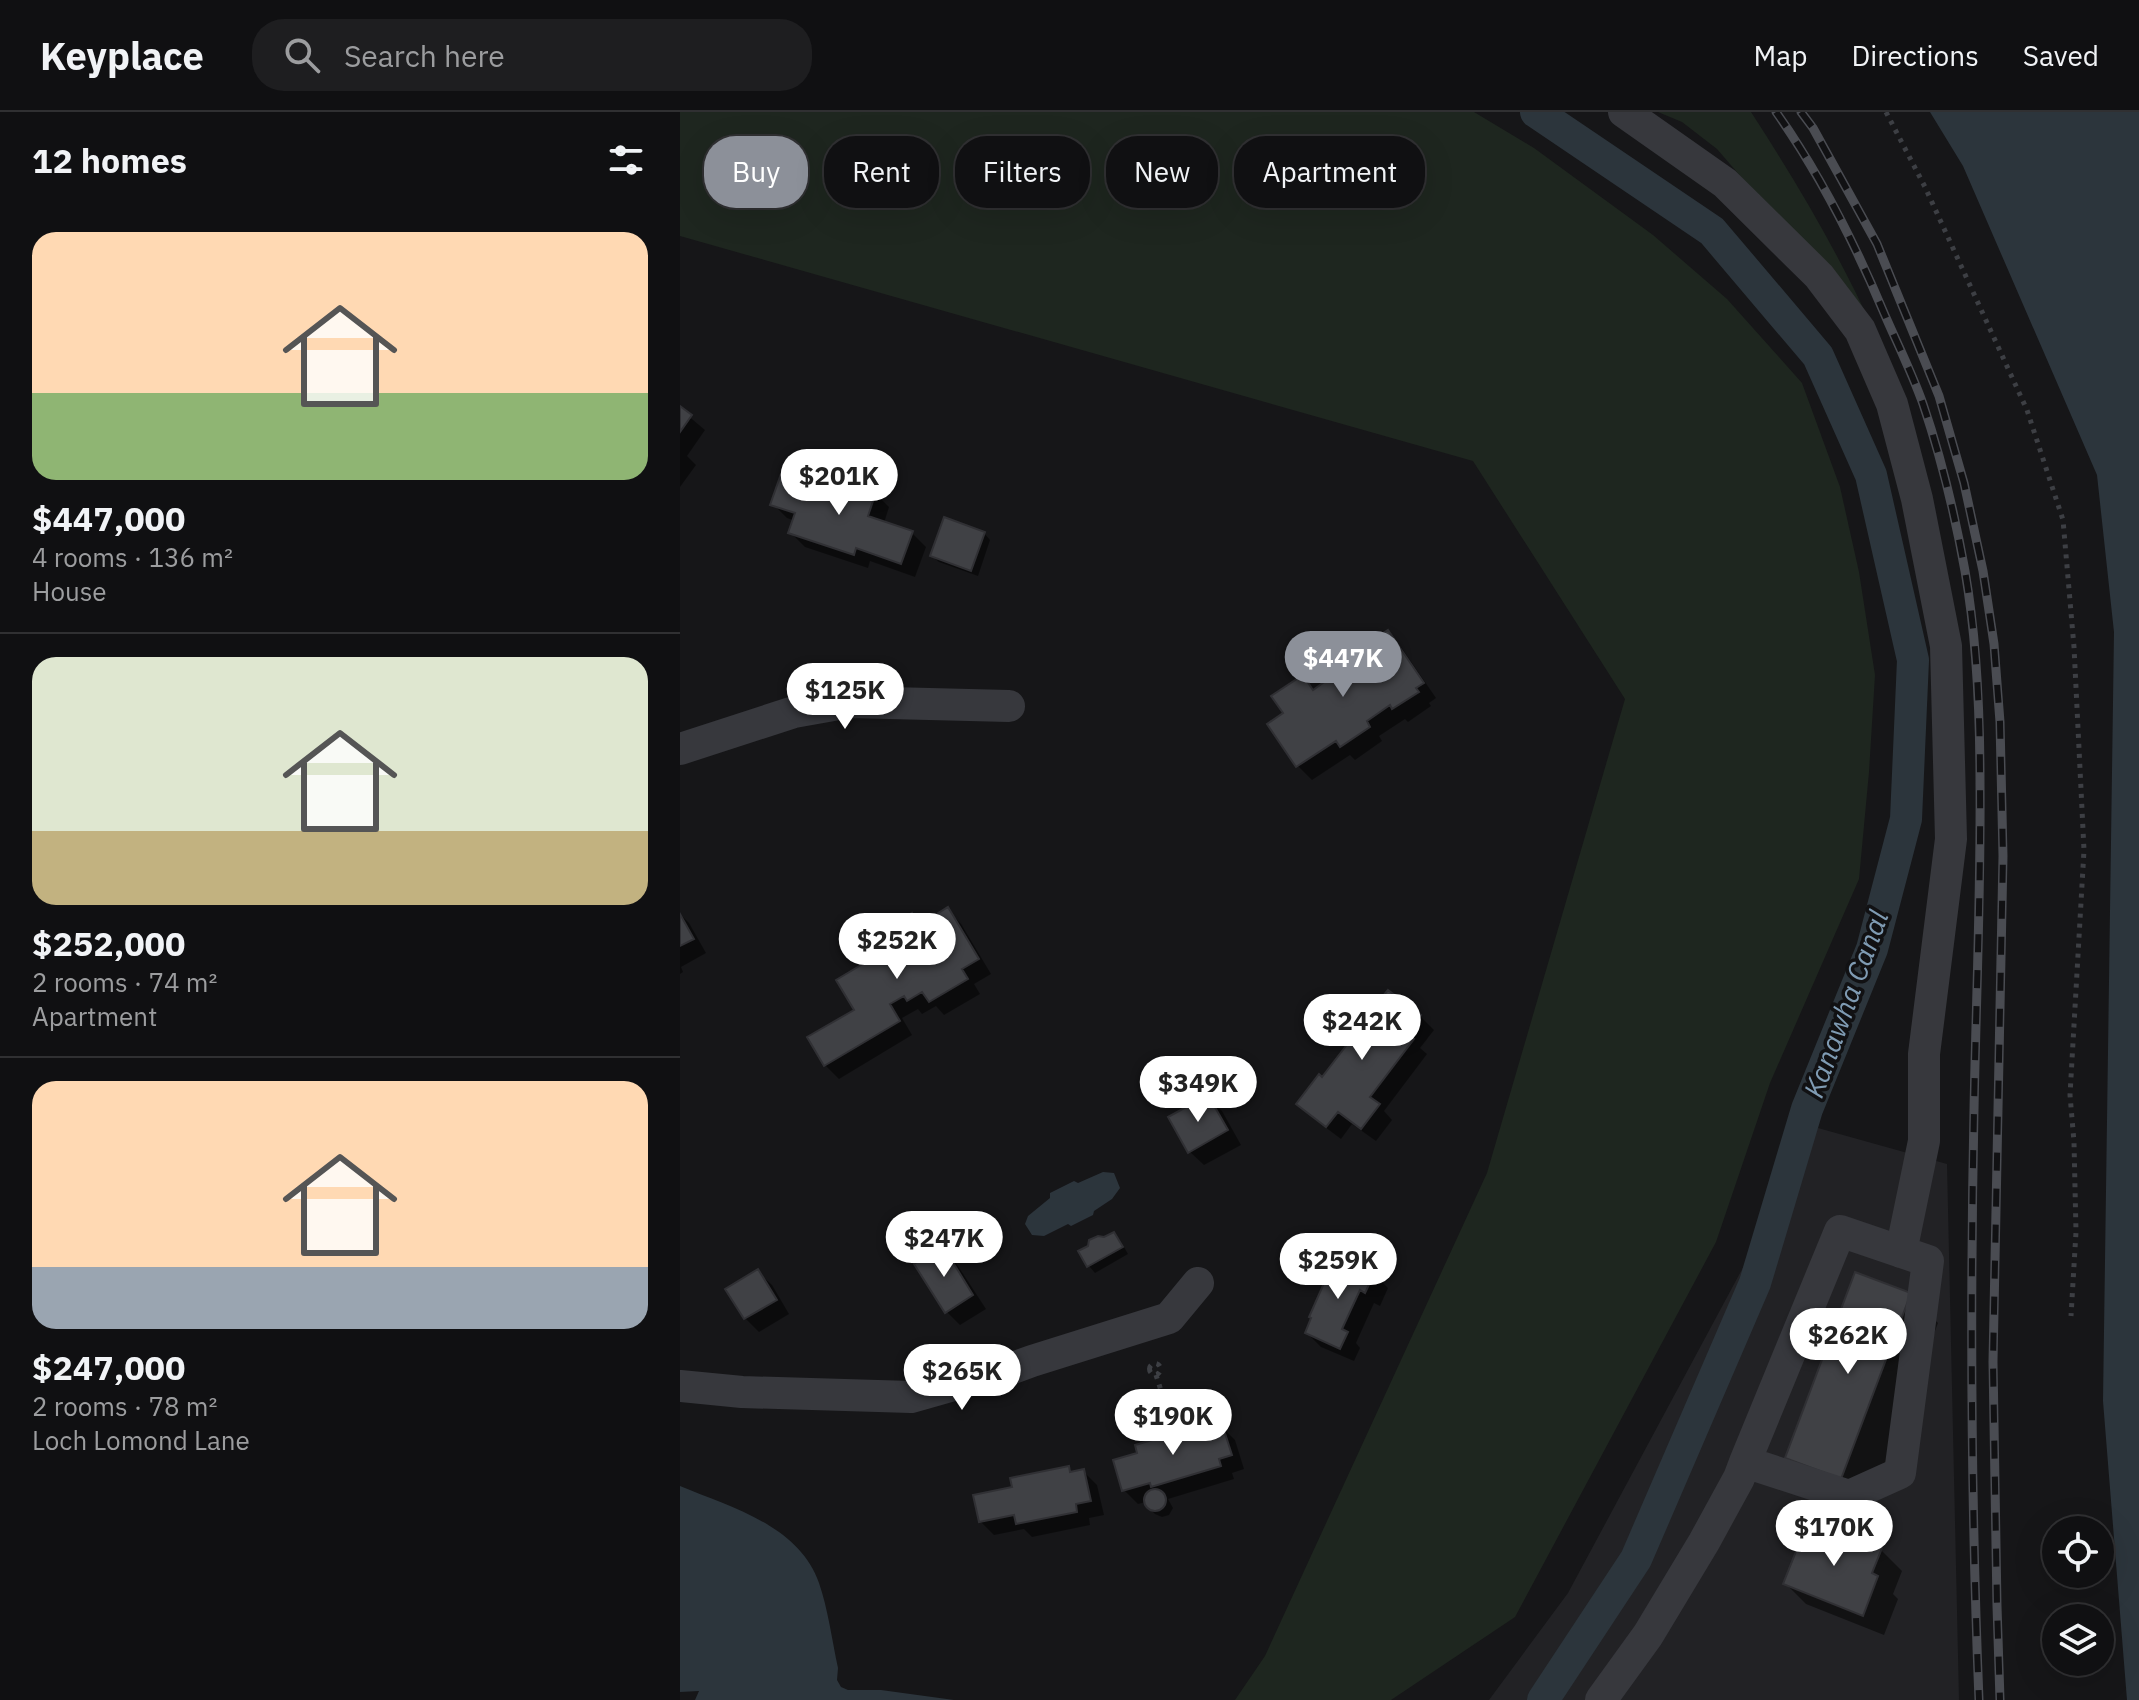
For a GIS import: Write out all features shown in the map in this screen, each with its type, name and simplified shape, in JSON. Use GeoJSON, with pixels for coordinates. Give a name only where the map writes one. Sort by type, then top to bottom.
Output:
{"type":"FeatureCollection","features":[{"type":"Feature","properties":{"kind":"street"},"geometry":{"type":"LineString","coordinates":[[1624,112],[1725,183],[1819,276],[1860,330],[1892,404],[1917,499],[1946,646],[1951,839],[1924,1054],[1924,1141],[1901,1252]]}},
{"type":"Feature","properties":{"kind":"street"},"geometry":{"type":"LineString","coordinates":[[680,749],[794,712],[850,702],[1009,706]]}},
{"type":"Feature","properties":{"kind":"street"},"geometry":{"type":"LineString","coordinates":[[1601,1700],[1648,1635],[1732,1491],[1840,1231],[1928,1261],[1900,1473],[1849,1496],[1745,1462]]}},
{"type":"Feature","properties":{"kind":"street"},"geometry":{"type":"LineString","coordinates":[[680,1386],[742,1392],[911,1397],[1169,1318],[1198,1283]]}},
{"type":"Feature","properties":{"kind":"path"},"geometry":{"type":"LineString","coordinates":[[1886,112],[1925,187],[2027,410],[2063,520],[2074,647],[2084,850],[2070,1095],[2076,1232],[2071,1316]]}},
{"type":"Feature","properties":{"kind":"path"},"geometry":{"type":"LineString","coordinates":[[1156,1375],[1165,1403]]}},
{"type":"Feature","properties":{"kind":"shaded area"},"geometry":{"type":"Polygon","coordinates":[[[680,112],[1474,112],[1534,148],[1653,235],[1727,299],[1802,383],[1840,487],[1859,572],[1875,675],[1859,879],[1770,1083],[1716,1242],[1515,1617],[1391,1700],[1235,1700],[1265,1656],[1487,1173],[1625,699],[1473,461],[680,236],[680,112]]]}},
{"type":"Feature","properties":{"kind":"shaded area"},"geometry":{"type":"Polygon","coordinates":[[[1658,112],[1751,112],[1817,219],[1874,331],[1717,149],[1682,122],[1658,112]]]}},
{"type":"Feature","properties":{"kind":"shaded area"},"geometry":{"type":"Polygon","coordinates":[[[1930,112],[2139,112],[2139,1700],[2127,1700],[2103,1401],[2114,632],[2097,475],[1963,166],[1930,112]]]}},
{"type":"Feature","properties":{"kind":"shaded area"},"geometry":{"type":"Polygon","coordinates":[[[1818,1128],[1947,1164],[1959,1700],[1489,1700],[1568,1593],[1818,1128]]]}},
{"type":"Feature","properties":{"kind":"shaded area"},"geometry":{"type":"Polygon","coordinates":[[[1103,1172],[1114,1173],[1120,1188],[1112,1199],[1094,1211],[1093,1215],[1071,1226],[1068,1224],[1044,1236],[1032,1235],[1025,1224],[1028,1216],[1050,1198],[1050,1193],[1103,1172]]]}},
{"type":"Feature","properties":{"kind":"shaded area"},"geometry":{"type":"Polygon","coordinates":[[[680,1486],[761,1521],[796,1546],[819,1583],[838,1668],[837,1680],[841,1687],[954,1700],[695,1700],[699,1691],[680,1692],[680,1486]]]}},
{"type":"Feature","properties":{"kind":"building"},"geometry":{"type":"Polygon","coordinates":[[[680,406],[692,415],[680,432],[680,406]]]}},
{"type":"Feature","properties":{"kind":"building"},"geometry":{"type":"Polygon","coordinates":[[[814,470],[876,492],[868,516],[913,531],[901,564],[856,548],[854,555],[788,533],[795,513],[770,505],[781,474],[810,483],[814,470]]]}},
{"type":"Feature","properties":{"kind":"building"},"geometry":{"type":"Polygon","coordinates":[[[944,517],[985,532],[971,571],[930,556],[944,517]]]}},
{"type":"Feature","properties":{"kind":"building"},"geometry":{"type":"Polygon","coordinates":[[[1388,630],[1424,683],[1416,688],[1419,692],[1392,709],[1390,705],[1367,721],[1370,727],[1340,747],[1336,741],[1296,767],[1267,724],[1283,713],[1271,696],[1303,675],[1313,690],[1331,677],[1327,671],[1330,662],[1341,654],[1351,655],[1388,630]]]}},
{"type":"Feature","properties":{"kind":"building"},"geometry":{"type":"Polygon","coordinates":[[[948,907],[979,959],[962,969],[968,979],[929,1002],[922,992],[907,1001],[904,996],[890,1004],[900,1021],[824,1066],[807,1037],[854,1010],[836,980],[881,953],[878,949],[903,934],[897,922],[912,913],[919,925],[948,907]]]}},
{"type":"Feature","properties":{"kind":"building"},"geometry":{"type":"Polygon","coordinates":[[[680,914],[694,939],[680,946],[680,914]]]}},
{"type":"Feature","properties":{"kind":"building"},"geometry":{"type":"Polygon","coordinates":[[[1388,990],[1421,1015],[1407,1034],[1414,1039],[1370,1097],[1380,1104],[1361,1129],[1338,1112],[1326,1127],[1296,1104],[1349,1042],[1340,1035],[1366,1001],[1374,1007],[1388,990]]]}},
{"type":"Feature","properties":{"kind":"building"},"geometry":{"type":"Polygon","coordinates":[[[1208,1095],[1228,1130],[1188,1153],[1168,1117],[1208,1095]]]}},
{"type":"Feature","properties":{"kind":"building"},"geometry":{"type":"Polygon","coordinates":[[[1114,1232],[1123,1247],[1087,1267],[1078,1251],[1088,1246],[1089,1240],[1114,1232]]]}},
{"type":"Feature","properties":{"kind":"building"},"geometry":{"type":"Polygon","coordinates":[[[943,1246],[973,1295],[945,1313],[914,1264],[943,1246]]]}},
{"type":"Feature","properties":{"kind":"building"},"geometry":{"type":"Polygon","coordinates":[[[1336,1256],[1375,1272],[1365,1293],[1360,1290],[1342,1329],[1348,1332],[1340,1349],[1305,1333],[1336,1256]]]}},
{"type":"Feature","properties":{"kind":"building"},"geometry":{"type":"Polygon","coordinates":[[[758,1269],[777,1300],[744,1319],[725,1289],[758,1269]]]}},
{"type":"Feature","properties":{"kind":"building"},"geometry":{"type":"Polygon","coordinates":[[[1855,1272],[1911,1293],[1841,1479],[1785,1458],[1855,1272]]]}},
{"type":"Feature","properties":{"kind":"building"},"geometry":{"type":"Polygon","coordinates":[[[1208,1424],[1209,1428],[1222,1424],[1232,1455],[1219,1459],[1221,1466],[1151,1487],[1150,1483],[1122,1491],[1113,1460],[1137,1453],[1135,1445],[1208,1424]]]}},
{"type":"Feature","properties":{"kind":"building"},"geometry":{"type":"Polygon","coordinates":[[[1069,1466],[1070,1472],[1084,1469],[1091,1501],[1076,1504],[1077,1512],[1016,1524],[1014,1515],[979,1522],[973,1495],[1012,1487],[1010,1478],[1069,1466]]]}},
{"type":"Feature","properties":{"kind":"building"},"geometry":{"type":"Polygon","coordinates":[[[1155,1489],[1163,1492],[1166,1500],[1163,1508],[1155,1511],[1147,1508],[1144,1500],[1147,1492],[1155,1489]]]}},
{"type":"Feature","properties":{"kind":"building"},"geometry":{"type":"Polygon","coordinates":[[[1809,1519],[1882,1548],[1872,1573],[1878,1576],[1863,1616],[1783,1584],[1809,1519]]]}},
{"type":"Feature","properties":{"kind":"waterway","name":"Kanawha Canal"},"geometry":{"type":"LineString","coordinates":[[1536,112],[1712,231],[1818,356],[1871,475],[1913,660],[1906,819],[1872,949],[1807,1109],[1755,1283],[1636,1559],[1543,1700]]}},
{"type":"Feature","properties":{"kind":"railway"},"geometry":{"type":"LineString","coordinates":[[1776,112],[1849,235],[1919,392],[1947,486],[1969,597],[1977,676],[1980,756],[1972,1332],[1979,1700]]}},
{"type":"Feature","properties":{"kind":"railway"},"geometry":{"type":"LineString","coordinates":[[1801,112],[1813,128],[1877,244],[1939,396],[1964,483],[1983,571],[1994,644],[2000,722],[2003,856],[1993,1362],[2000,1700]]}}]}
